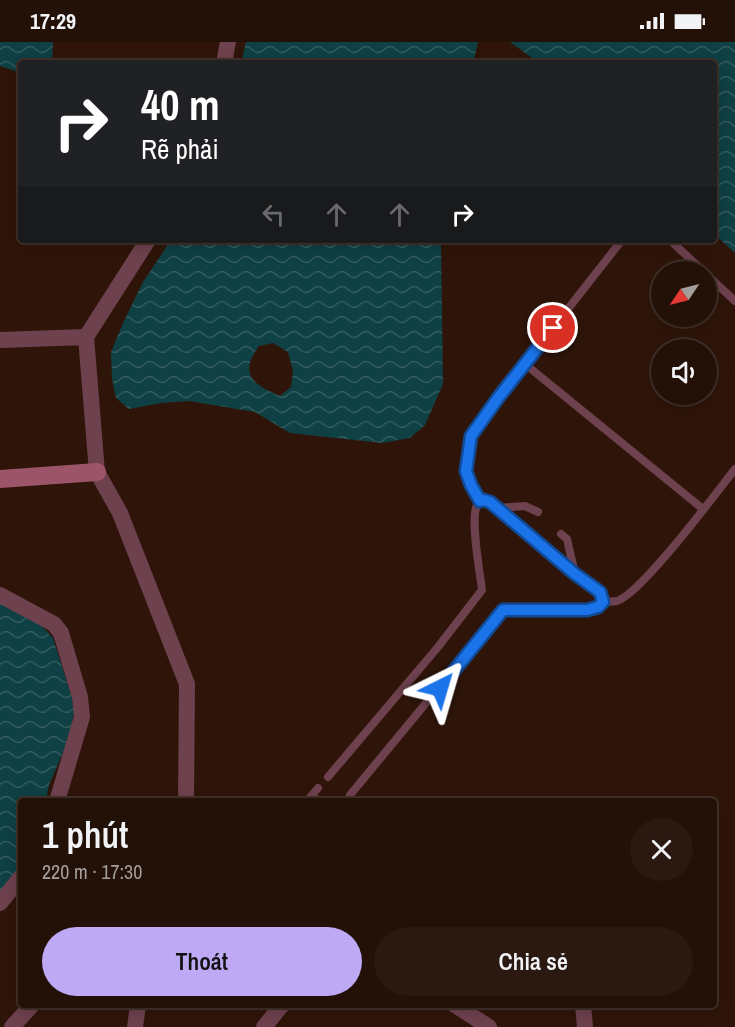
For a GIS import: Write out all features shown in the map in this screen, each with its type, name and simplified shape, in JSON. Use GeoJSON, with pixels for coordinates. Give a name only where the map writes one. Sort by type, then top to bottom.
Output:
{"type":"FeatureCollection","features":[{"type":"Feature","properties":{"kind":"street"},"geometry":{"type":"LineString","coordinates":[[225,60],[228,42]]}},
{"type":"Feature","properties":{"kind":"street"},"geometry":{"type":"LineString","coordinates":[[146,243],[86,337],[97,472],[120,513],[187,684],[186,798]]}},
{"type":"Feature","properties":{"kind":"street"},"geometry":{"type":"LineString","coordinates":[[0,340],[86,337]]}},
{"type":"Feature","properties":{"kind":"street"},"geometry":{"type":"LineString","coordinates":[[0,480],[97,472]]}},
{"type":"Feature","properties":{"kind":"street"},"geometry":{"type":"LineString","coordinates":[[0,594],[45,617],[61,633],[80,697],[82,717],[58,798]]}},
{"type":"Feature","properties":{"kind":"street"},"geometry":{"type":"LineString","coordinates":[[0,903],[18,881]]}},
{"type":"Feature","properties":{"kind":"street"},"geometry":{"type":"LineString","coordinates":[[12,1027],[29,1008]]}},
{"type":"Feature","properties":{"kind":"street"},"geometry":{"type":"LineString","coordinates":[[135,1027],[138,1008]]}},
{"type":"Feature","properties":{"kind":"street"},"geometry":{"type":"LineString","coordinates":[[264,1027],[280,1008]]}},
{"type":"Feature","properties":{"kind":"street"},"geometry":{"type":"LineString","coordinates":[[459,1008],[489,1027]]}},
{"type":"Feature","properties":{"kind":"street"},"geometry":{"type":"LineString","coordinates":[[583,1008],[585,1027]]}},
{"type":"Feature","properties":{"kind":"lane"},"geometry":{"type":"LineString","coordinates":[[480,501],[466,471],[471,436],[620,243]]}},
{"type":"Feature","properties":{"kind":"lane"},"geometry":{"type":"LineString","coordinates":[[673,243],[692,261]]}},
{"type":"Feature","properties":{"kind":"lane"},"geometry":{"type":"LineString","coordinates":[[717,284],[735,301]]}},
{"type":"Feature","properties":{"kind":"lane"},"geometry":{"type":"LineString","coordinates":[[525,364],[703,509]]}},
{"type":"Feature","properties":{"kind":"lane"},"geometry":{"type":"LineString","coordinates":[[350,795],[470,653],[503,610],[587,610],[598,607],[603,602],[618,601],[631,592],[662,560],[735,469]]}},
{"type":"Feature","properties":{"kind":"lane"},"geometry":{"type":"LineString","coordinates":[[480,501],[484,500],[497,508],[575,574],[600,592],[603,602]]}},
{"type":"Feature","properties":{"kind":"lane"},"geometry":{"type":"LineString","coordinates":[[328,777],[438,647],[482,590],[475,526],[476,506],[480,501]]}},
{"type":"Feature","properties":{"kind":"lane"},"geometry":{"type":"LineString","coordinates":[[497,508],[525,506],[538,512]]}},
{"type":"Feature","properties":{"kind":"lane"},"geometry":{"type":"LineString","coordinates":[[561,534],[567,539],[575,574]]}},
{"type":"Feature","properties":{"kind":"water"},"geometry":{"type":"Polygon","coordinates":[[[0,42],[53,42],[52,60],[18,60],[18,72],[0,66],[0,42]]]}},
{"type":"Feature","properties":{"kind":"water"},"geometry":{"type":"Polygon","coordinates":[[[246,42],[478,42],[474,60],[242,60],[246,42]]]}},
{"type":"Feature","properties":{"kind":"water"},"geometry":{"type":"Polygon","coordinates":[[[510,42],[735,42],[735,253],[717,237],[717,60],[535,60],[510,42]]]}},
{"type":"Feature","properties":{"kind":"water"},"geometry":{"type":"Polygon","coordinates":[[[169,243],[441,243],[443,384],[425,425],[410,438],[382,443],[290,433],[255,412],[189,401],[129,409],[116,398],[112,379],[111,352],[143,282],[169,243]],[[273,343],[259,346],[253,356],[249,371],[256,383],[280,396],[291,387],[293,371],[288,352],[273,343]]]}},
{"type":"Feature","properties":{"kind":"water"},"geometry":{"type":"Polygon","coordinates":[[[0,603],[41,625],[53,638],[74,711],[70,736],[49,785],[47,798],[18,798],[18,874],[0,897],[0,603]]]}},
{"type":"Feature","properties":{"kind":"route"},"geometry":{"type":"LineString","coordinates":[[440,688],[503,610],[587,610],[598,607],[603,602],[600,592],[575,574],[490,502],[480,501],[466,471],[471,436],[553,328]]}}]}
